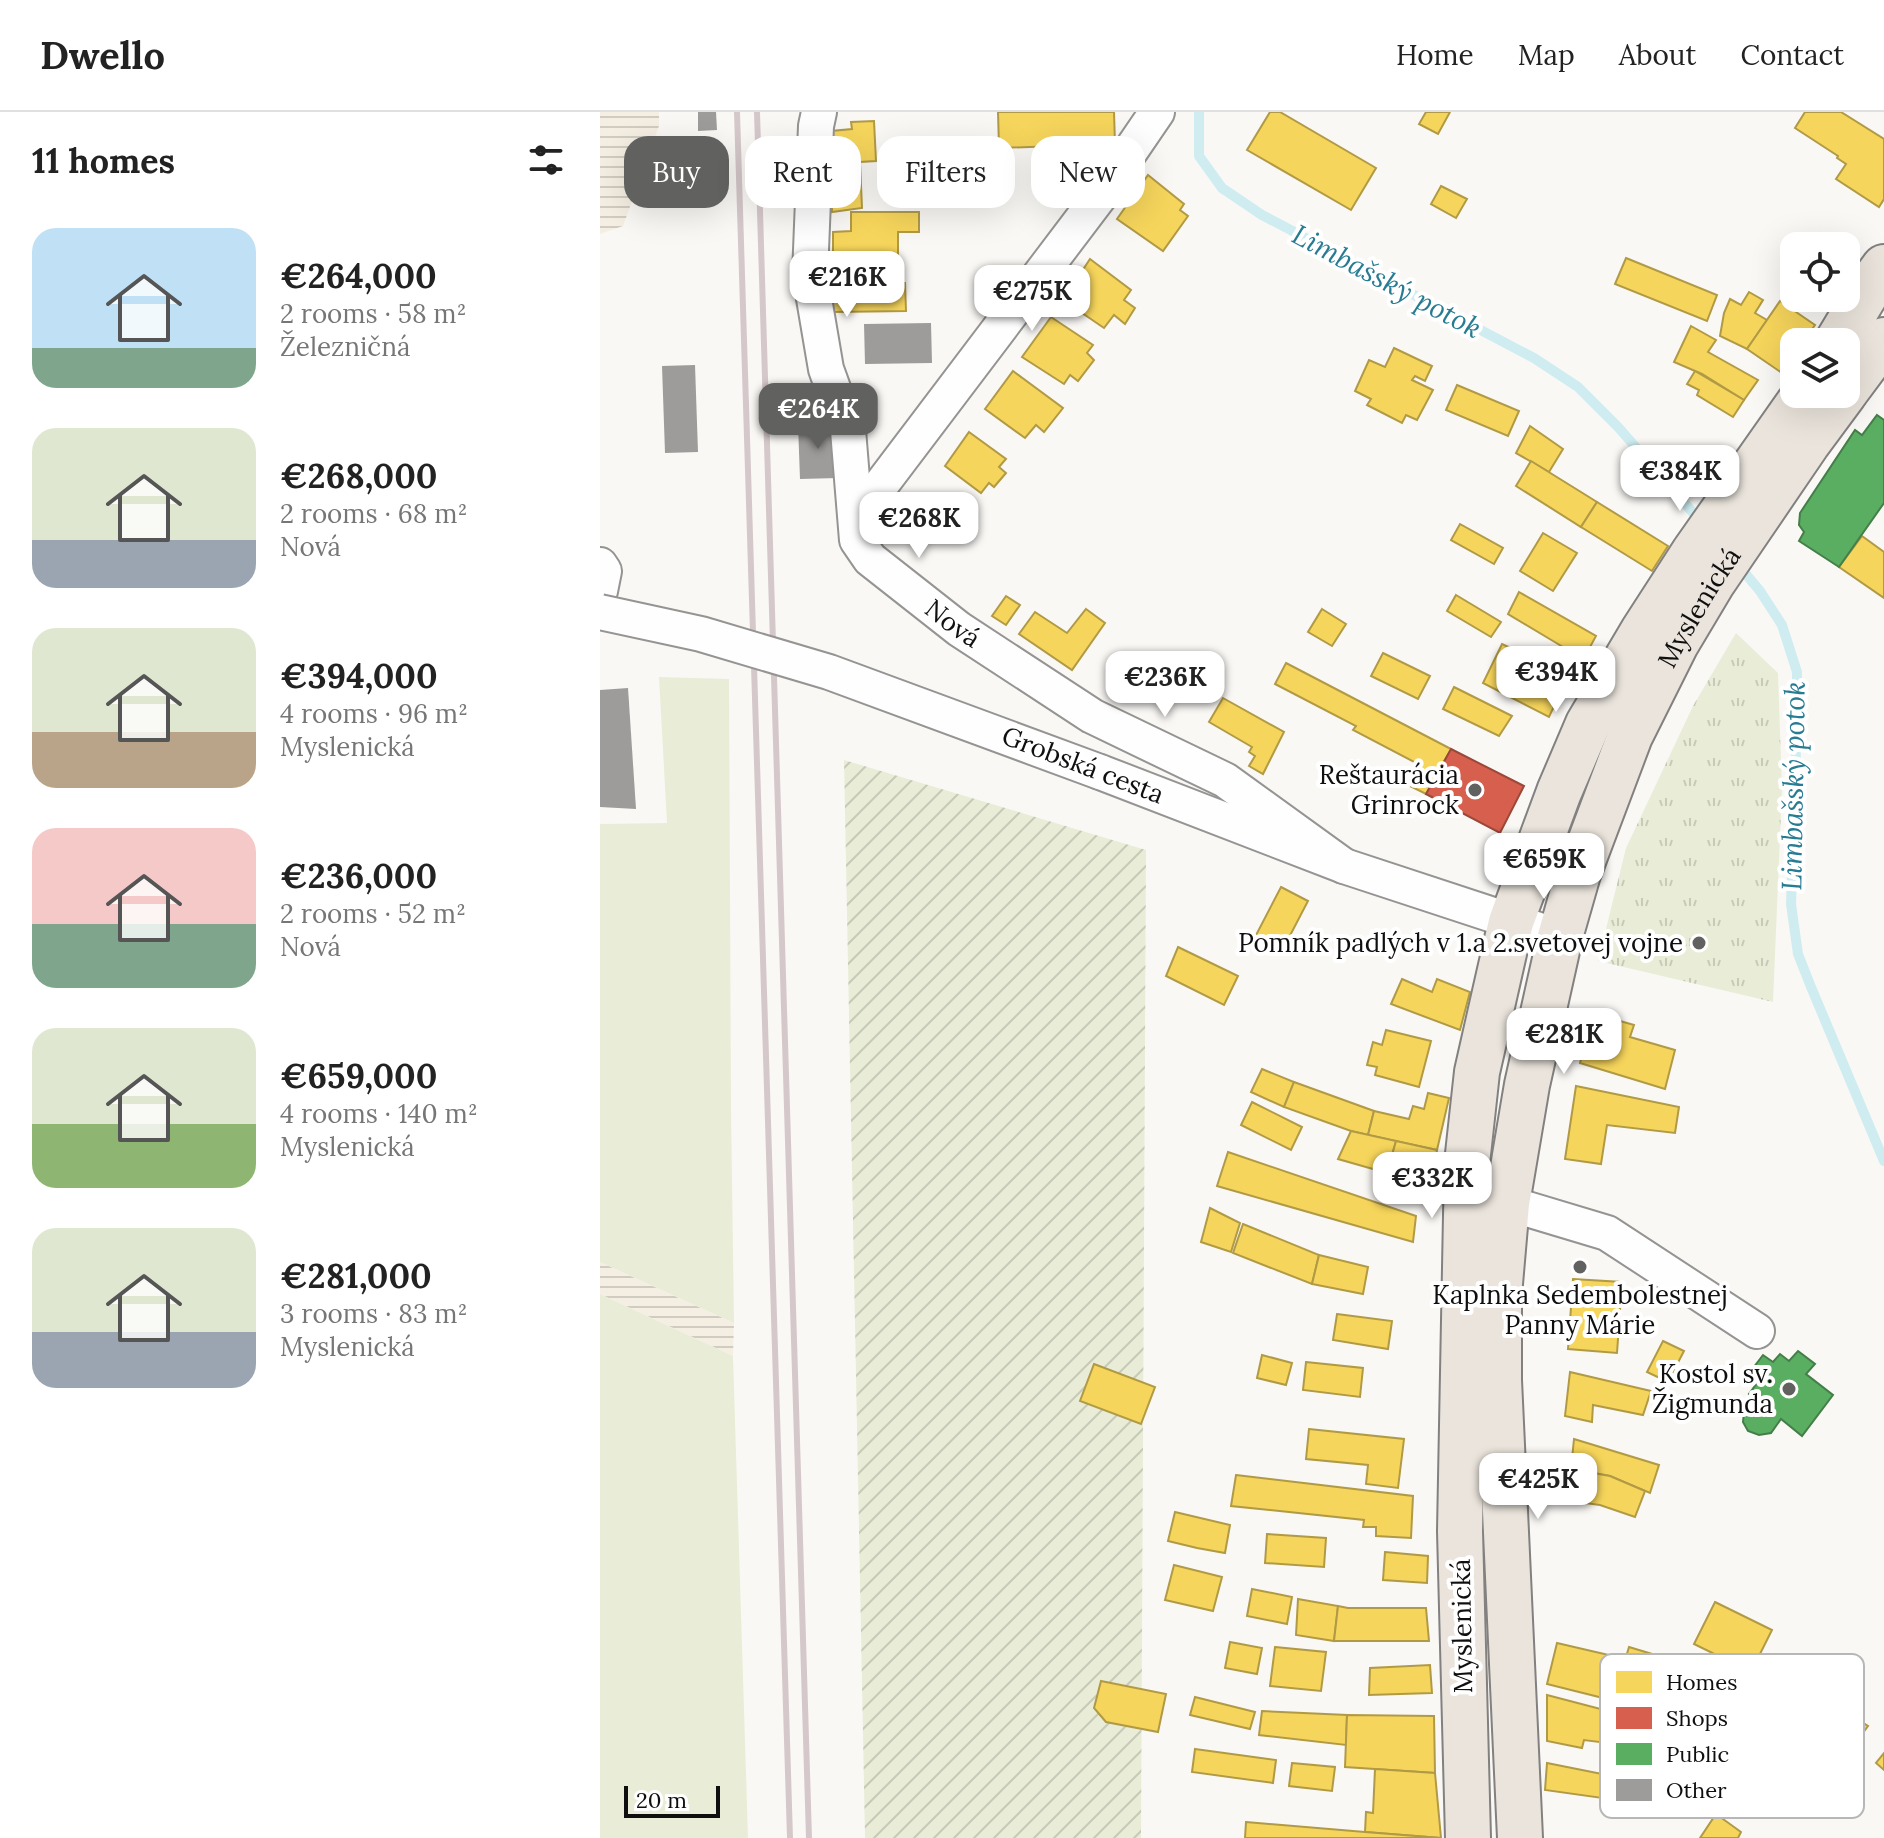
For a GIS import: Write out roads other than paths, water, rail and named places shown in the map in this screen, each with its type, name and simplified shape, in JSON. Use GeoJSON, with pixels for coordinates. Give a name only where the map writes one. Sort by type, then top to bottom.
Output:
{"type":"FeatureCollection","features":[{"type":"Feature","properties":{"kind":"main road"},"geometry":{"type":"LineString","coordinates":[[1846,328],[1884,267]]}},
{"type":"Feature","properties":{"kind":"main road","name":"Myslenická"},"geometry":{"type":"LineString","coordinates":[[1860,372],[1884,340]]}},
{"type":"Feature","properties":{"kind":"main road","name":"Myslenická"},"geometry":{"type":"LineString","coordinates":[[1468,1838],[1460,1531],[1467,1163],[1477,1072],[1511,922],[1588,724],[1643,631],[1703,567],[1734,523],[1797,408]]}},
{"type":"Feature","properties":{"kind":"main road","name":"Myslenická"},"geometry":{"type":"LineString","coordinates":[[1734,523],[1807,444],[1833,408]]}},
{"type":"Feature","properties":{"kind":"main road","name":"Myslenická"},"geometry":{"type":"LineString","coordinates":[[1520,1838],[1499,1380],[1499,1295],[1507,1203],[1527,1085],[1560,937],[1578,874],[1630,736],[1676,644],[1703,567]]}},
{"type":"Feature","properties":{"kind":"street","name":"Nová"},"geometry":{"type":"LineString","coordinates":[[819,112],[810,275],[826,369],[848,430],[857,540],[870,559],[959,629],[1092,716],[1225,780],[1344,866]]}},
{"type":"Feature","properties":{"kind":"street"},"geometry":{"type":"LineString","coordinates":[[856,518],[1099,197],[1157,112]]}},
{"type":"Feature","properties":{"kind":"street"},"geometry":{"type":"LineString","coordinates":[[600,565],[604,571],[600,591]]}},
{"type":"Feature","properties":{"kind":"street","name":"Grobská cesta"},"geometry":{"type":"LineString","coordinates":[[600,612],[701,634],[829,672],[1344,866],[1560,937]]}},
{"type":"Feature","properties":{"kind":"street"},"geometry":{"type":"LineString","coordinates":[[1507,1203],[1607,1233],[1757,1331]]}},
{"type":"Feature","properties":{"kind":"waterway","name":"Limbašský potok"},"geometry":{"type":"LineString","coordinates":[[1199,112],[1199,156],[1222,188],[1262,215],[1534,358],[1578,387],[1618,427],[1702,523]]}},
{"type":"Feature","properties":{"kind":"waterway","name":"Limbašský potok"},"geometry":{"type":"LineString","coordinates":[[1739,566],[1782,625],[1797,672],[1791,904],[1798,954],[1884,1161]]}},
{"type":"Feature","properties":{"kind":"railway"},"geometry":{"type":"LineString","coordinates":[[737,112],[790,1838]]}},
{"type":"Feature","properties":{"kind":"railway"},"geometry":{"type":"LineString","coordinates":[[757,112],[809,1838]]}},
{"type":"Feature","properties":{"kind":"place","name":"Reštaurácia Grinrock"},"geometry":{"type":"Point","coordinates":[1475,790]}},
{"type":"Feature","properties":{"kind":"place","name":"Pomník padlých v 1.a 2.svetovej vojne"},"geometry":{"type":"Point","coordinates":[1699,943]}},
{"type":"Feature","properties":{"kind":"place","name":"Kaplnka Sedembolestnej Panny Márie"},"geometry":{"type":"Point","coordinates":[1580,1267]}},
{"type":"Feature","properties":{"kind":"place","name":"Kostol sv. Žigmunda"},"geometry":{"type":"Point","coordinates":[1789,1389]}}]}
